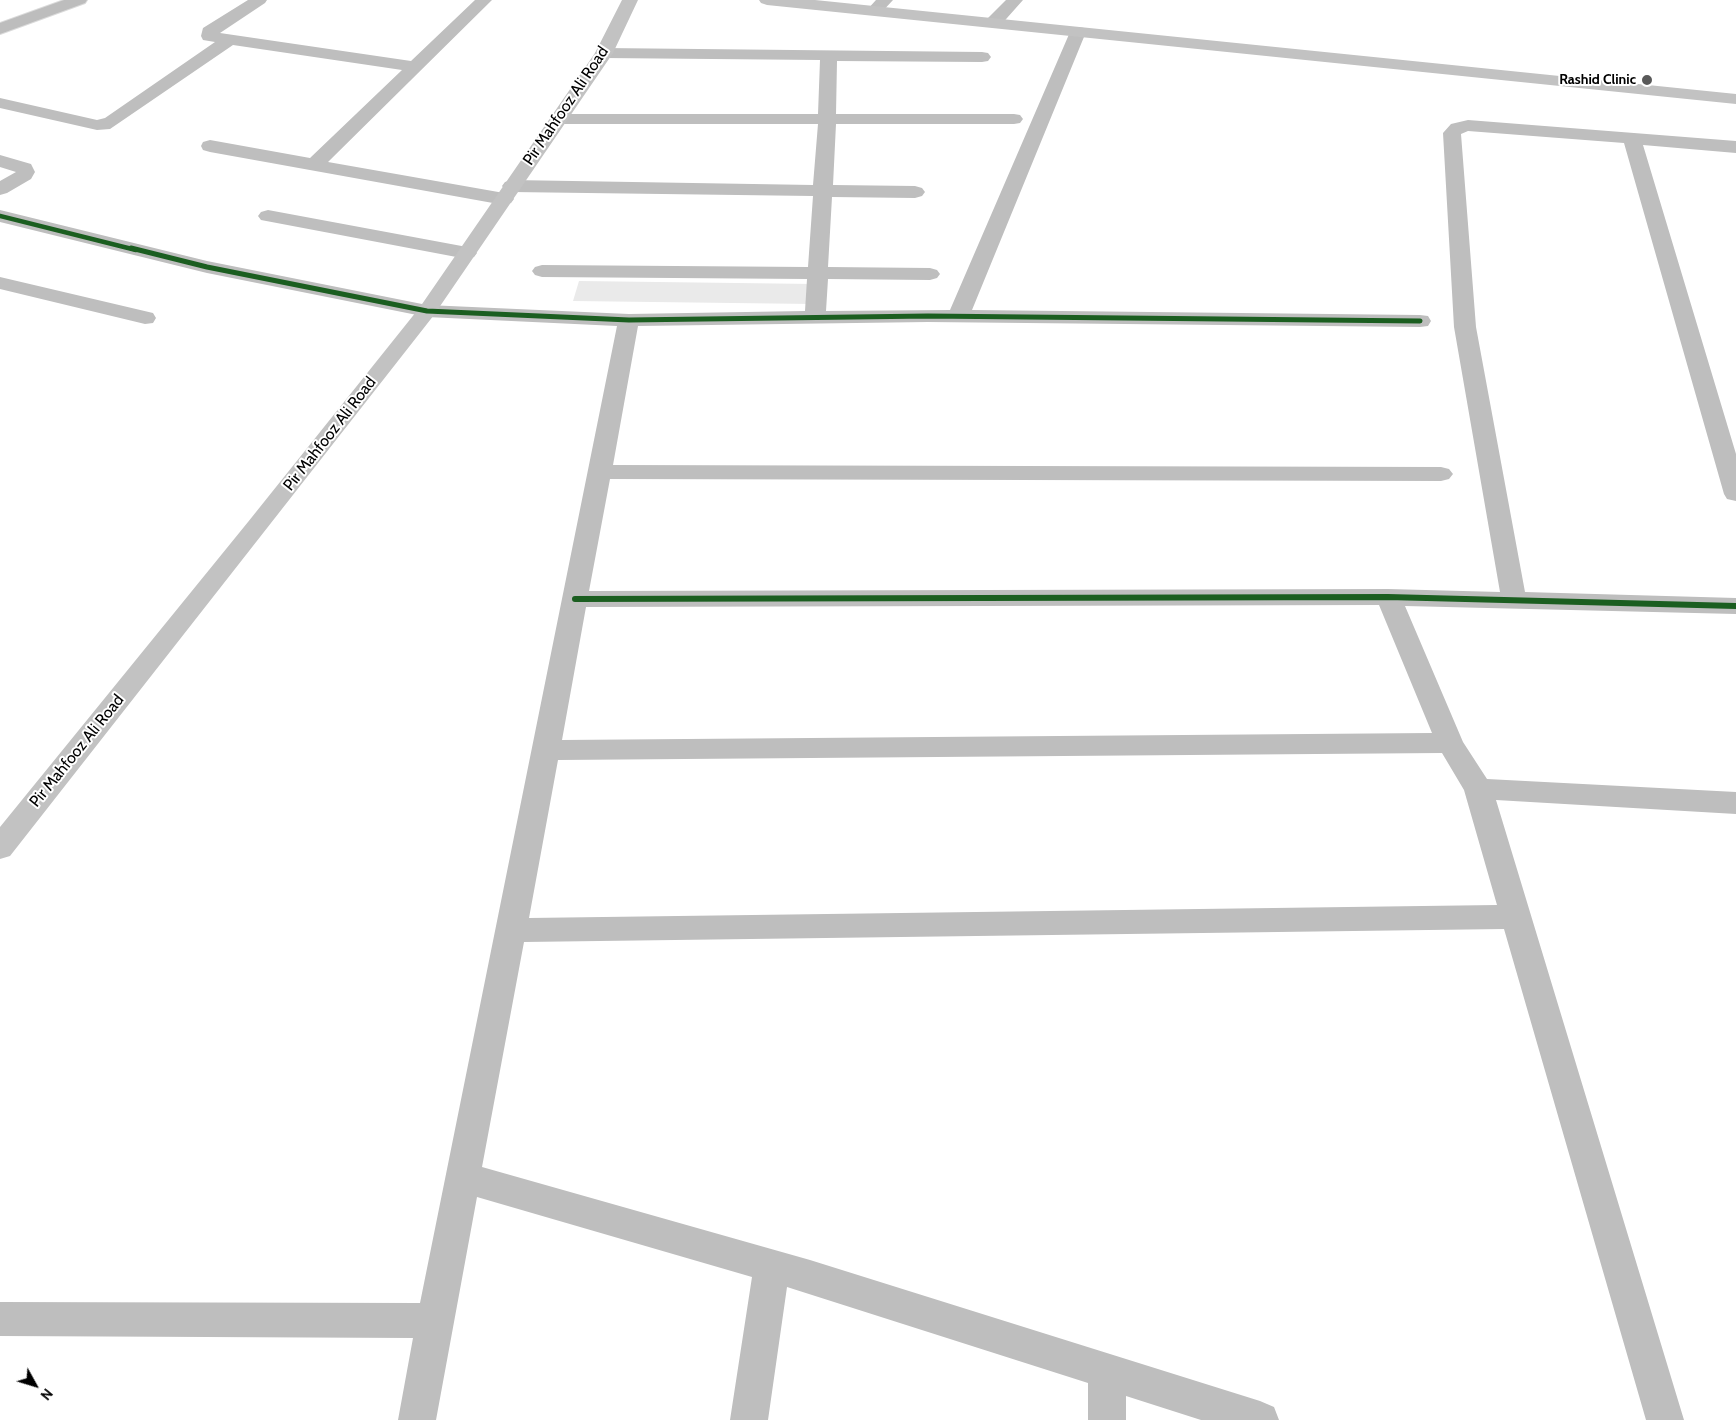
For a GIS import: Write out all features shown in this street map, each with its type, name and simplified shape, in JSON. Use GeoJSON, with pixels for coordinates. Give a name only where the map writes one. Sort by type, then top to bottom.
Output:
{"type":"FeatureCollection","features":[{"type":"Feature","properties":{"kind":"main road"},"geometry":{"type":"LineString","coordinates":[[0,29],[79,0]]}},
{"type":"Feature","properties":{"kind":"street"},"geometry":{"type":"LineString","coordinates":[[259,0],[209,32],[209,36],[414,67]]}},
{"type":"Feature","properties":{"kind":"street"},"geometry":{"type":"LineString","coordinates":[[314,165],[484,0]]}},
{"type":"Feature","properties":{"kind":"street","name":"Pir Mahfooz Ali Road"},"geometry":{"type":"LineString","coordinates":[[0,848],[263,520],[427,311],[604,53],[630,0]]}},
{"type":"Feature","properties":{"kind":"street"},"geometry":{"type":"LineString","coordinates":[[766,0],[880,6],[992,23],[1736,99]]}},
{"type":"Feature","properties":{"kind":"street"},"geometry":{"type":"LineString","coordinates":[[992,23],[1015,0]]}},
{"type":"Feature","properties":{"kind":"street"},"geometry":{"type":"LineString","coordinates":[[958,317],[1078,32]]}},
{"type":"Feature","properties":{"kind":"street"},"geometry":{"type":"LineString","coordinates":[[0,103],[104,125],[229,40]]}},
{"type":"Feature","properties":{"kind":"street"},"geometry":{"type":"LineString","coordinates":[[604,53],[982,57]]}},
{"type":"Feature","properties":{"kind":"street"},"geometry":{"type":"LineString","coordinates":[[814,318],[827,119],[829,55]]}},
{"type":"Feature","properties":{"kind":"street"},"geometry":{"type":"LineString","coordinates":[[559,119],[1014,120]]}},
{"type":"Feature","properties":{"kind":"street"},"geometry":{"type":"LineString","coordinates":[[1514,600],[1465,327],[1452,133],[1457,128],[1468,125],[1736,147]]}},
{"type":"Feature","properties":{"kind":"street"},"geometry":{"type":"LineString","coordinates":[[1632,138],[1736,494]]}},
{"type":"Feature","properties":{"kind":"street"},"geometry":{"type":"LineString","coordinates":[[210,146],[314,165],[508,193],[822,190],[915,192]]}},
{"type":"Feature","properties":{"kind":"street"},"geometry":{"type":"LineString","coordinates":[[0,161],[24,168],[26,172],[0,189]]}},
{"type":"Feature","properties":{"kind":"street"},"geometry":{"type":"LineString","coordinates":[[0,216],[207,267],[427,311],[629,320],[958,317],[1420,321]]}},
{"type":"Feature","properties":{"kind":"street"},"geometry":{"type":"LineString","coordinates":[[268,216],[467,253]]}},
{"type":"Feature","properties":{"kind":"street"},"geometry":{"type":"LineString","coordinates":[[542,271],[930,274]]}},
{"type":"Feature","properties":{"kind":"street"},"geometry":{"type":"LineString","coordinates":[[0,283],[145,318]]}},
{"type":"Feature","properties":{"kind":"street"},"geometry":{"type":"LineString","coordinates":[[417,1420],[434,1321],[629,320]]}},
{"type":"Feature","properties":{"kind":"street"},"geometry":{"type":"LineString","coordinates":[[600,472],[1441,474]]}},
{"type":"Feature","properties":{"kind":"street"},"geometry":{"type":"LineString","coordinates":[[1388,597],[1450,743],[1478,789],[1665,1420]]}},
{"type":"Feature","properties":{"kind":"street"},"geometry":{"type":"LineString","coordinates":[[575,599],[1388,597],[1736,606]]}},
{"type":"Feature","properties":{"kind":"street"},"geometry":{"type":"LineString","coordinates":[[546,750],[1450,743]]}},
{"type":"Feature","properties":{"kind":"street"},"geometry":{"type":"LineString","coordinates":[[1478,789],[1736,803]]}},
{"type":"Feature","properties":{"kind":"street"},"geometry":{"type":"LineString","coordinates":[[510,930],[1516,917]]}},
{"type":"Feature","properties":{"kind":"street"},"geometry":{"type":"LineString","coordinates":[[462,1177],[772,1266],[1260,1420]]}},
{"type":"Feature","properties":{"kind":"street"},"geometry":{"type":"LineString","coordinates":[[749,1420],[772,1266]]}},
{"type":"Feature","properties":{"kind":"street"},"geometry":{"type":"LineString","coordinates":[[0,1319],[434,1321]]}},
{"type":"Feature","properties":{"kind":"street"},"geometry":{"type":"LineString","coordinates":[[1107,1372],[1107,1420]]}},
{"type":"Feature","properties":{"kind":"shaded area"},"geometry":{"type":"Polygon","coordinates":[[[579,281],[815,284],[813,304],[573,301],[579,281]]]}},
{"type":"Feature","properties":{"kind":"cycle path"},"geometry":{"type":"LineString","coordinates":[[0,216],[207,267],[427,311],[629,320],[928,316],[1420,321]]}},
{"type":"Feature","properties":{"kind":"cycle path"},"geometry":{"type":"LineString","coordinates":[[575,599],[1388,597],[1736,606]]}},
{"type":"Feature","properties":{"kind":"place","name":"Rashid Clinic"},"geometry":{"type":"Point","coordinates":[1647,80]}}]}
